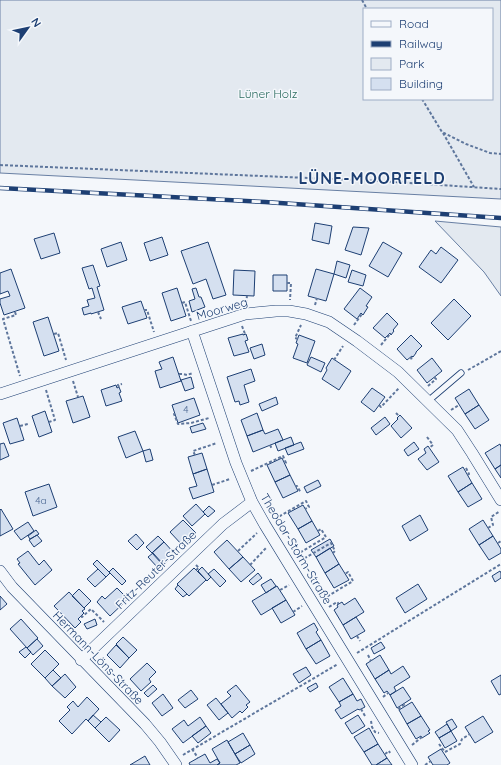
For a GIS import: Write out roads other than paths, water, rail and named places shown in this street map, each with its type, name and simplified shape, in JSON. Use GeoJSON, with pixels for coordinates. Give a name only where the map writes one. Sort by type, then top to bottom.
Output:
{"type":"FeatureCollection","features":[{"type":"Feature","properties":{"kind":"street","name":"Moorweg"},"geometry":{"type":"LineString","coordinates":[[0,394],[245,314],[289,311],[306,314],[329,322],[386,363],[406,380],[457,430],[501,500]]}},
{"type":"Feature","properties":{"kind":"street","name":"Theodor-Storm-Straße"},"geometry":{"type":"LineString","coordinates":[[193,331],[219,415],[252,502],[412,765]]}},
{"type":"Feature","properties":{"kind":"street","name":"Fritz-Reuter-Straße"},"geometry":{"type":"LineString","coordinates":[[81,660],[224,524],[252,502]]}},
{"type":"Feature","properties":{"kind":"street","name":"Hermann-Löns-Straße"},"geometry":{"type":"LineString","coordinates":[[0,572],[12,587],[81,660],[145,724],[175,763]]}},
{"type":"Feature","properties":{"kind":"lane"},"geometry":{"type":"LineString","coordinates":[[427,402],[461,373]]}},
{"type":"Feature","properties":{"kind":"railway"},"geometry":{"type":"LineString","coordinates":[[0,188],[265,202],[501,218]]}},
{"type":"Feature","properties":{"kind":"district","name":"LÜNE-MOORFELD"},"geometry":{"type":"Point","coordinates":[372,178]}},
{"type":"Feature","properties":{"kind":"park label","name":"Lüner Holz"},"geometry":{"type":"Point","coordinates":[268,94]}}]}
